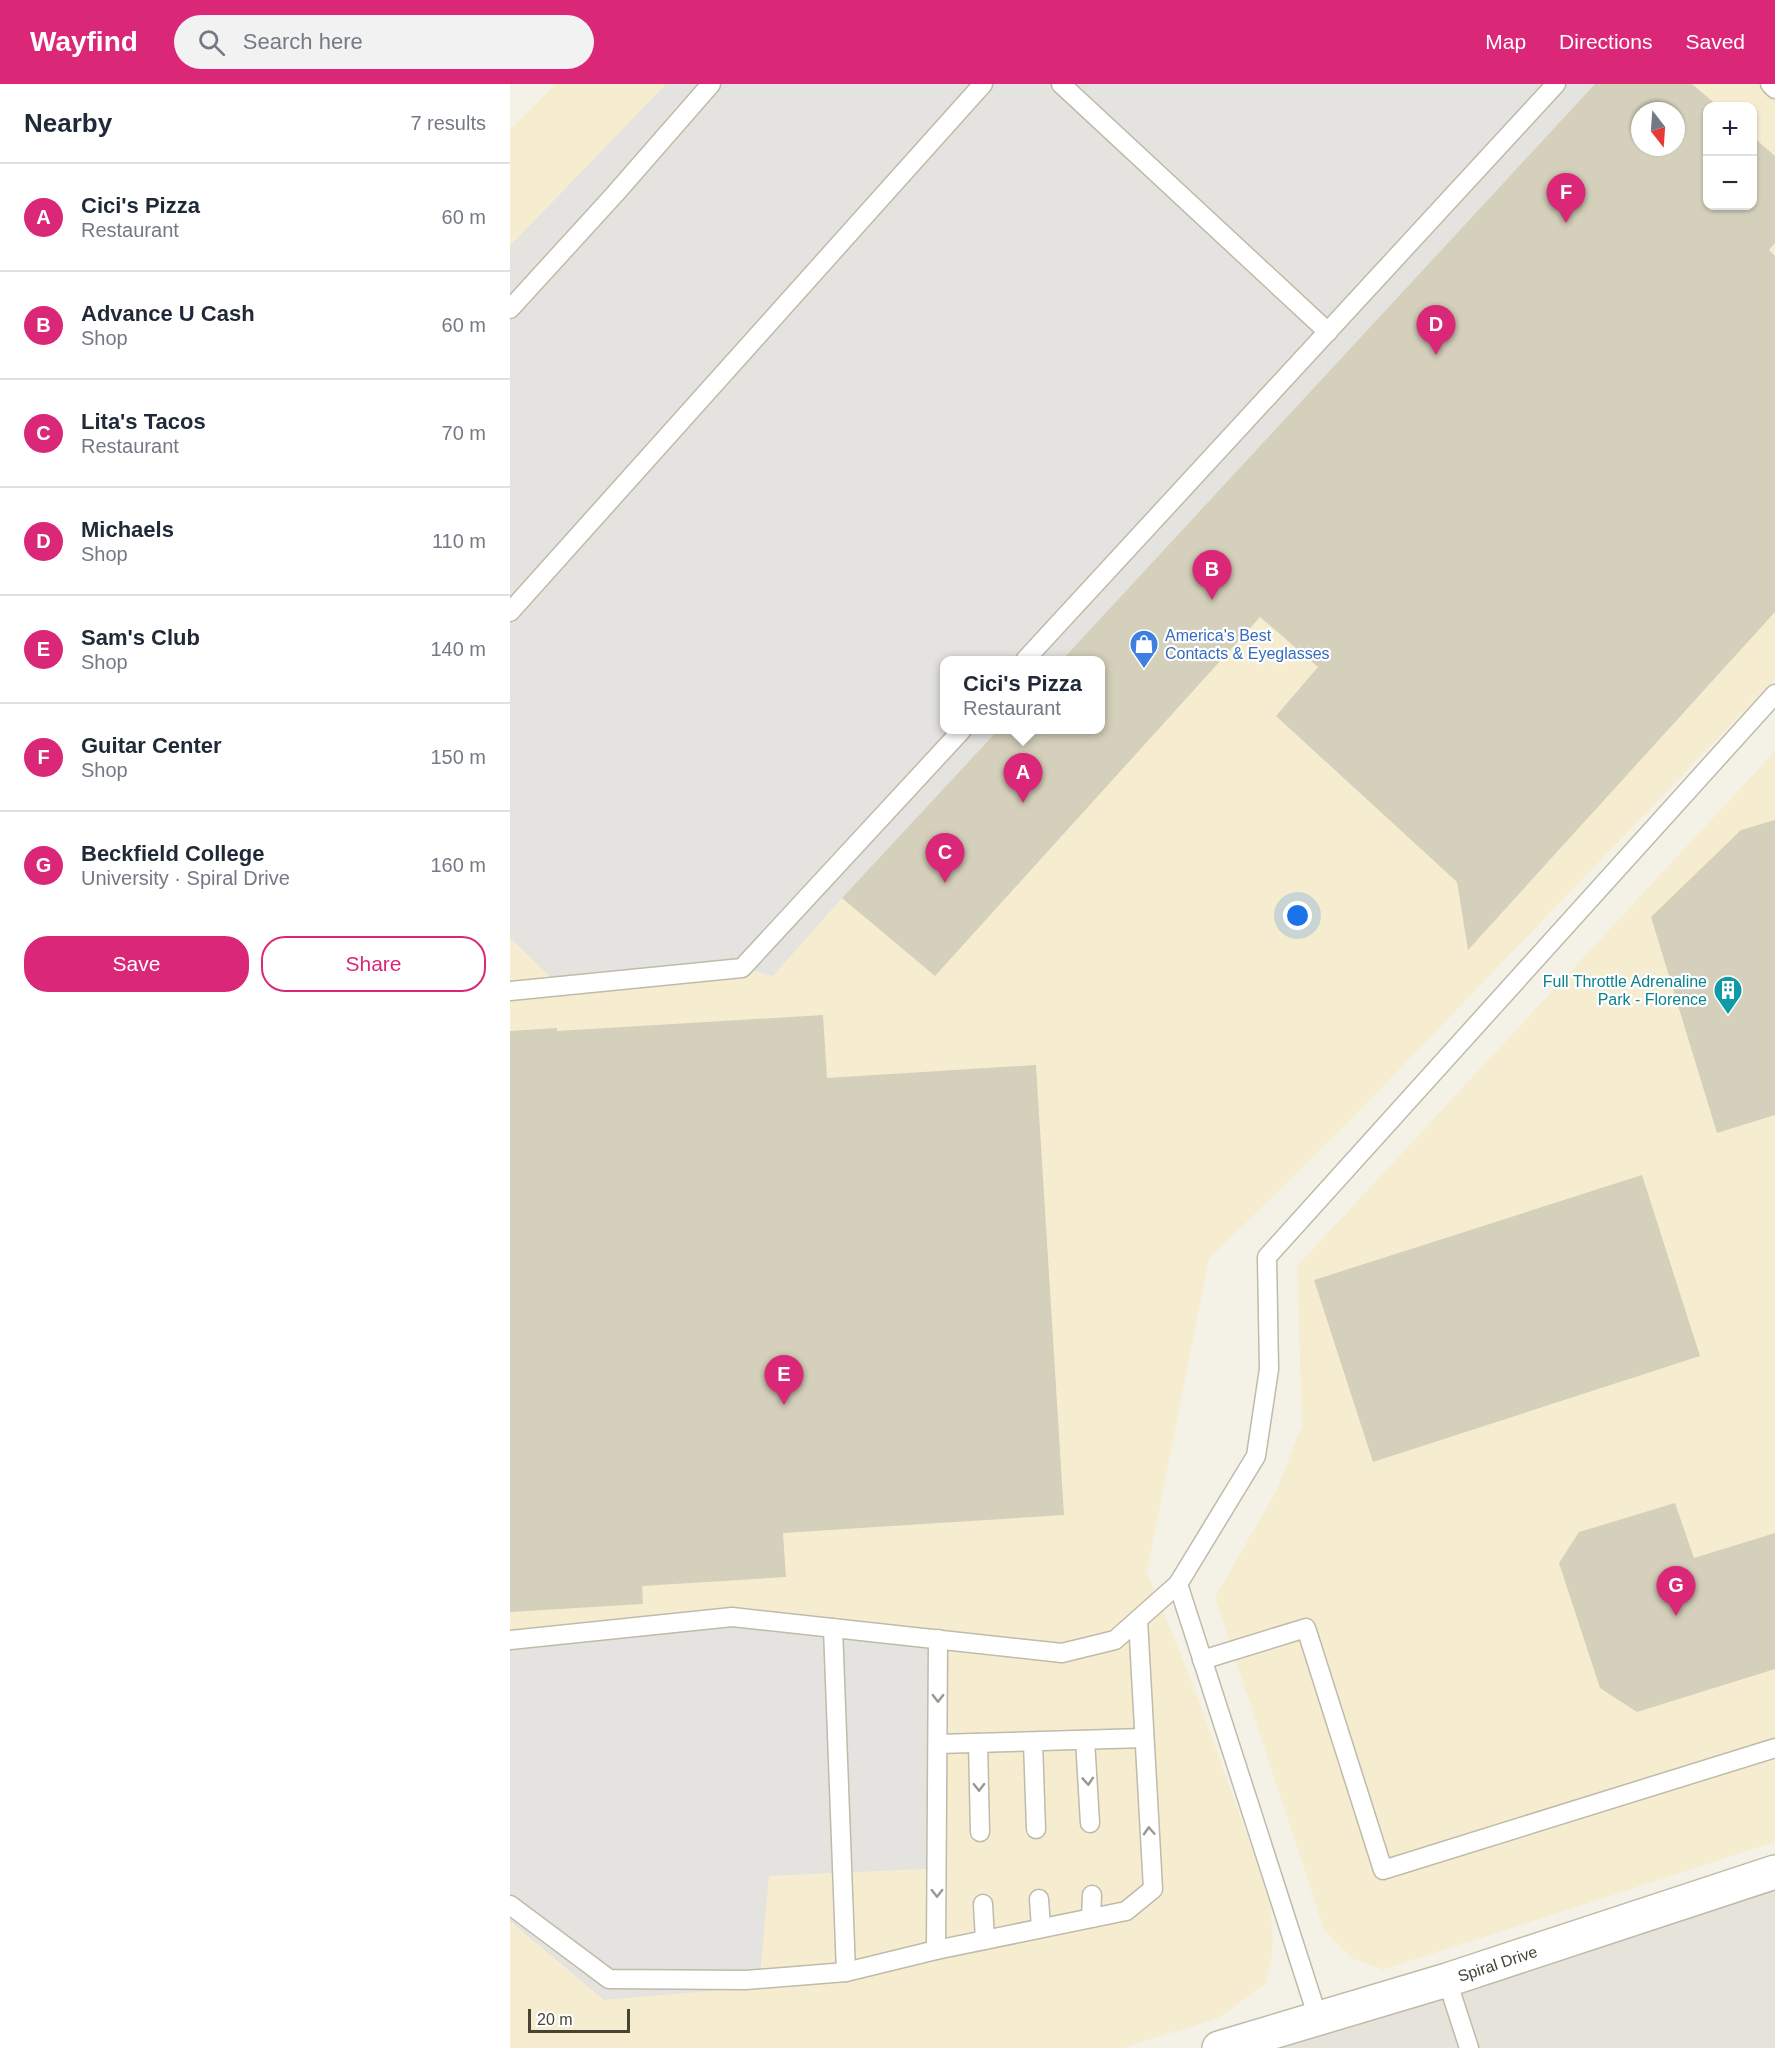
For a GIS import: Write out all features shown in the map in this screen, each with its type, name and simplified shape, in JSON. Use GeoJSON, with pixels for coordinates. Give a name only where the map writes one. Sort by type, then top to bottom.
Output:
{"type":"FeatureCollection","features":[{"type":"Feature","properties":{"kind":"street","name":"Spiral Drive"},"geometry":{"type":"LineString","coordinates":[[1219,2048],[1447,1980],[1775,1872]]}},
{"type":"Feature","properties":{"kind":"lane"},"geometry":{"type":"LineString","coordinates":[[510,309],[711,84]]}},
{"type":"Feature","properties":{"kind":"lane"},"geometry":{"type":"LineString","coordinates":[[510,612],[983,84]]}},
{"type":"Feature","properties":{"kind":"lane"},"geometry":{"type":"LineString","coordinates":[[1061,84],[1328,332]]}},
{"type":"Feature","properties":{"kind":"lane"},"geometry":{"type":"LineString","coordinates":[[1029,656],[1556,84]]}},
{"type":"Feature","properties":{"kind":"lane"},"geometry":{"type":"LineString","coordinates":[[1770,84],[1775,89]]}},
{"type":"Feature","properties":{"kind":"lane"},"geometry":{"type":"LineString","coordinates":[[510,1640],[732,1617],[1062,1653],[1115,1640],[1178,1584],[1256,1456],[1269,1369],[1267,1257],[1775,694]]}},
{"type":"Feature","properties":{"kind":"lane"},"geometry":{"type":"LineString","coordinates":[[510,991],[742,968],[957,734]]}},
{"type":"Feature","properties":{"kind":"lane"},"geometry":{"type":"LineString","coordinates":[[1178,1584],[1318,2018]]}},
{"type":"Feature","properties":{"kind":"lane"},"geometry":{"type":"LineString","coordinates":[[510,1905],[609,1979],[746,1980],[846,1972],[936,1950],[1125,1911],[1153,1889],[1138,1620]]}},
{"type":"Feature","properties":{"kind":"lane"},"geometry":{"type":"LineString","coordinates":[[833,1628],[846,1972]]}},
{"type":"Feature","properties":{"kind":"lane"},"geometry":{"type":"LineString","coordinates":[[1202,1660],[1306,1628],[1383,1870],[1775,1748]]}},
{"type":"Feature","properties":{"kind":"lane"},"geometry":{"type":"LineString","coordinates":[[936,1950],[938,1639]]}},
{"type":"Feature","properties":{"kind":"lane"},"geometry":{"type":"LineString","coordinates":[[938,1744],[1144,1738]]}},
{"type":"Feature","properties":{"kind":"lane"},"geometry":{"type":"LineString","coordinates":[[1085,1740],[1090,1823]]}},
{"type":"Feature","properties":{"kind":"lane"},"geometry":{"type":"LineString","coordinates":[[1033,1742],[1036,1829]]}},
{"type":"Feature","properties":{"kind":"lane"},"geometry":{"type":"LineString","coordinates":[[978,1743],[980,1832]]}},
{"type":"Feature","properties":{"kind":"lane"},"geometry":{"type":"LineString","coordinates":[[1091,1918],[1092,1895]]}},
{"type":"Feature","properties":{"kind":"lane"},"geometry":{"type":"LineString","coordinates":[[1039,1899],[1041,1928]]}},
{"type":"Feature","properties":{"kind":"lane"},"geometry":{"type":"LineString","coordinates":[[983,1904],[985,1940]]}},
{"type":"Feature","properties":{"kind":"lane"},"geometry":{"type":"LineString","coordinates":[[1447,1980],[1470,2048]]}},
{"type":"Feature","properties":{"kind":"shaded area"},"geometry":{"type":"Polygon","coordinates":[[[556,84],[1775,84],[1775,679],[1345,1126],[1209,1259],[1147,1572],[1190,1677],[1270,1898],[1272,1955],[1266,1983],[1219,2018],[1123,2048],[510,2048],[510,129],[556,84]]]}},
{"type":"Feature","properties":{"kind":"shaded area"},"geometry":{"type":"Polygon","coordinates":[[[666,84],[1595,84],[1066,656],[940,656],[940,734],[994,734],[773,976],[742,968],[560,986],[510,938],[510,246],[666,84]]]}},
{"type":"Feature","properties":{"kind":"shaded area"},"geometry":{"type":"Polygon","coordinates":[[[1775,751],[1775,1842],[1383,1970],[1351,1958],[1324,1930],[1215,1597],[1276,1491],[1302,1425],[1297,1266],[1775,751]]]}},
{"type":"Feature","properties":{"kind":"shaded area"},"geometry":{"type":"Polygon","coordinates":[[[732,1617],[949,1641],[947,1868],[769,1876],[759,1987],[604,2000],[510,1921],[510,1640],[732,1617]]]}},
{"type":"Feature","properties":{"kind":"shaded area"},"geometry":{"type":"Polygon","coordinates":[[[1775,1872],[1775,2048],[1219,2048],[1775,1872]]]}},
{"type":"Feature","properties":{"kind":"building"},"geometry":{"type":"Polygon","coordinates":[[[1595,84],[1692,84],[1713,102],[1703,102],[1703,210],[1757,210],[1757,140],[1775,156],[1775,243],[1769,250],[1775,256],[1775,612],[1468,950],[1457,882],[1276,716],[1318,667],[1260,617],[935,976],[842,898],[994,734],[1105,734],[1105,656],[1066,656],[1595,84]]]}},
{"type":"Feature","properties":{"kind":"building","name":"Full Throttle Adrenaline Park - Florence"},"geometry":{"type":"Polygon","coordinates":[[[1775,820],[1775,1115],[1717,1133],[1651,917],[1741,830],[1775,820]]]}},
{"type":"Feature","properties":{"kind":"building"},"geometry":{"type":"Polygon","coordinates":[[[823,1015],[827,1078],[1036,1065],[1064,1515],[783,1533],[786,1577],[642,1586],[643,1604],[510,1612],[510,1031],[557,1028],[557,1031],[823,1015]]]}},
{"type":"Feature","properties":{"kind":"building"},"geometry":{"type":"Polygon","coordinates":[[[1642,1175],[1700,1356],[1373,1462],[1314,1280],[1642,1175]]]}},
{"type":"Feature","properties":{"kind":"building"},"geometry":{"type":"Polygon","coordinates":[[[1675,1503],[1694,1558],[1775,1533],[1775,1669],[1637,1712],[1600,1688],[1559,1563],[1579,1532],[1675,1503]]]}},
{"type":"Feature","properties":{"kind":"place","name":"Guitar Center"},"geometry":{"type":"Point","coordinates":[1566,223]}},
{"type":"Feature","properties":{"kind":"place","name":"Michaels"},"geometry":{"type":"Point","coordinates":[1436,355]}},
{"type":"Feature","properties":{"kind":"place","name":"Advance U Cash"},"geometry":{"type":"Point","coordinates":[1212,600]}},
{"type":"Feature","properties":{"kind":"place","name":"America's Best Contacts & Eyeglasses"},"geometry":{"type":"Point","coordinates":[1144,670]}},
{"type":"Feature","properties":{"kind":"place","name":"Cici's Pizza"},"geometry":{"type":"Point","coordinates":[1023,803]}},
{"type":"Feature","properties":{"kind":"place","name":"Lita's Tacos"},"geometry":{"type":"Point","coordinates":[945,883]}},
{"type":"Feature","properties":{"kind":"place","name":"Full Throttle Adrenaline Park - Florence"},"geometry":{"type":"Point","coordinates":[1728,1016]}},
{"type":"Feature","properties":{"kind":"place","name":"Sam's Club"},"geometry":{"type":"Point","coordinates":[784,1405]}},
{"type":"Feature","properties":{"kind":"place","name":"Beckfield College"},"geometry":{"type":"Point","coordinates":[1676,1616]}}]}
